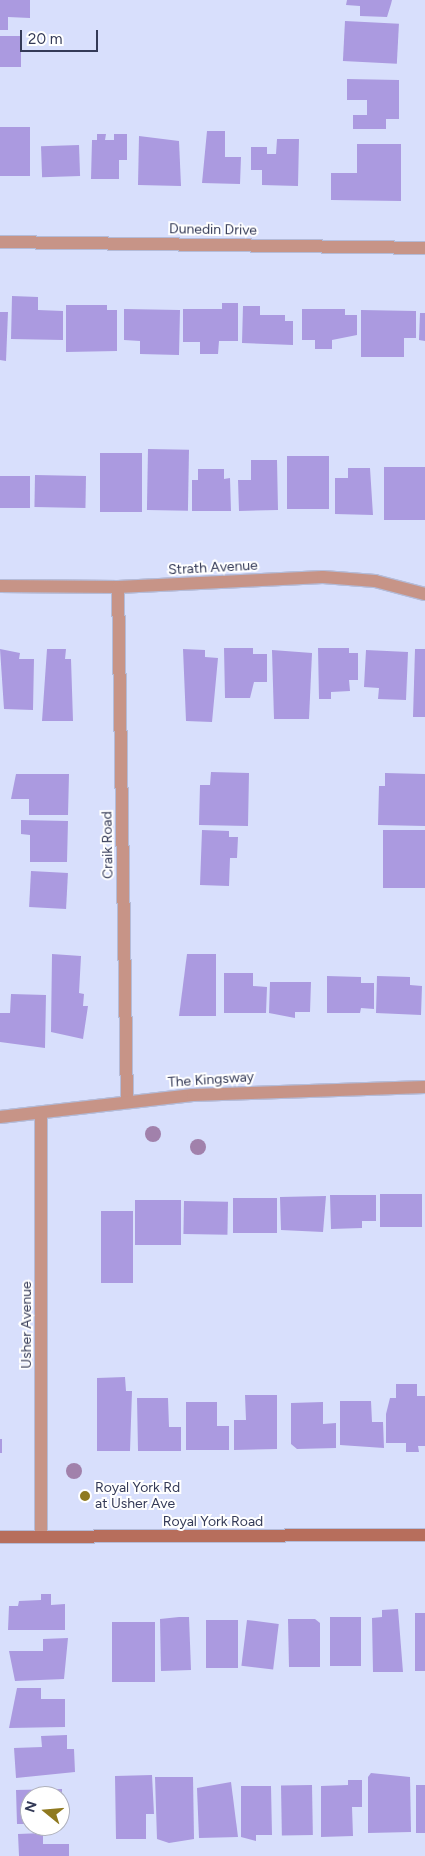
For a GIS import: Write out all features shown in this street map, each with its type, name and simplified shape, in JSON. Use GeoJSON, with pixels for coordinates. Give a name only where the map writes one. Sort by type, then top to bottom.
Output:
{"type":"FeatureCollection","features":[{"type":"Feature","properties":{"kind":"main road","name":"Royal York Road"},"geometry":{"type":"LineString","coordinates":[[0,1537],[425,1535]]}},
{"type":"Feature","properties":{"kind":"street","name":"Dunedin Drive"},"geometry":{"type":"LineString","coordinates":[[0,242],[425,248]]}},
{"type":"Feature","properties":{"kind":"street","name":"Strath Avenue"},"geometry":{"type":"LineString","coordinates":[[0,586],[118,587],[323,576],[375,581],[425,594]]}},
{"type":"Feature","properties":{"kind":"street","name":"Craik Road"},"geometry":{"type":"LineString","coordinates":[[118,587],[127,1102]]}},
{"type":"Feature","properties":{"kind":"street","name":"The Kingsway"},"geometry":{"type":"LineString","coordinates":[[0,1117],[41,1114],[127,1102],[288,1090],[425,1087]]}},
{"type":"Feature","properties":{"kind":"street","name":"Usher Avenue"},"geometry":{"type":"LineString","coordinates":[[41,1114],[41,1536]]}},
{"type":"Feature","properties":{"kind":"building"},"geometry":{"type":"Polygon","coordinates":[[[0,0],[30,0],[30,18],[8,17],[8,30],[0,30],[0,0]]]}},
{"type":"Feature","properties":{"kind":"building"},"geometry":{"type":"Polygon","coordinates":[[[347,0],[392,0],[387,17],[360,16],[360,6],[346,5],[347,0]]]}},
{"type":"Feature","properties":{"kind":"building"},"geometry":{"type":"Polygon","coordinates":[[[345,21],[399,24],[397,64],[343,61],[345,21]]]}},
{"type":"Feature","properties":{"kind":"building"},"geometry":{"type":"Polygon","coordinates":[[[0,36],[21,36],[21,67],[0,67],[0,36]]]}},
{"type":"Feature","properties":{"kind":"building"},"geometry":{"type":"Polygon","coordinates":[[[347,79],[399,80],[399,119],[386,119],[386,129],[353,129],[353,115],[367,115],[367,100],[347,100],[347,79]]]}},
{"type":"Feature","properties":{"kind":"building"},"geometry":{"type":"Polygon","coordinates":[[[0,127],[30,127],[30,176],[0,176],[0,127]]]}},
{"type":"Feature","properties":{"kind":"building"},"geometry":{"type":"Polygon","coordinates":[[[207,131],[225,131],[225,157],[241,157],[240,184],[202,183],[207,131]]]}},
{"type":"Feature","properties":{"kind":"building"},"geometry":{"type":"Polygon","coordinates":[[[97,134],[106,134],[105,140],[114,140],[114,134],[127,134],[127,160],[119,160],[119,179],[91,179],[92,140],[97,140],[97,134]]]}},
{"type":"Feature","properties":{"kind":"building"},"geometry":{"type":"Polygon","coordinates":[[[139,136],[179,141],[181,186],[138,185],[139,136]]]}},
{"type":"Feature","properties":{"kind":"building"},"geometry":{"type":"Polygon","coordinates":[[[277,139],[299,139],[298,186],[262,185],[262,170],[251,170],[251,147],[267,147],[267,154],[276,154],[277,139]]]}},
{"type":"Feature","properties":{"kind":"building"},"geometry":{"type":"Polygon","coordinates":[[[357,144],[401,144],[401,201],[331,200],[331,173],[357,173],[357,144]]]}},
{"type":"Feature","properties":{"kind":"building"},"geometry":{"type":"Polygon","coordinates":[[[79,145],[80,176],[42,177],[41,146],[79,145]]]}},
{"type":"Feature","properties":{"kind":"building"},"geometry":{"type":"Polygon","coordinates":[[[12,296],[38,297],[38,310],[63,311],[63,340],[11,339],[12,296]]]}},
{"type":"Feature","properties":{"kind":"building"},"geometry":{"type":"Polygon","coordinates":[[[222,303],[238,303],[238,341],[219,341],[218,354],[200,354],[200,342],[183,342],[183,309],[222,309],[222,303]]]}},
{"type":"Feature","properties":{"kind":"building"},"geometry":{"type":"Polygon","coordinates":[[[66,305],[107,305],[107,310],[117,310],[117,351],[66,352],[66,305]]]}},
{"type":"Feature","properties":{"kind":"building"},"geometry":{"type":"Polygon","coordinates":[[[243,306],[260,306],[260,315],[285,315],[285,321],[293,321],[293,345],[242,343],[243,306]]]}},
{"type":"Feature","properties":{"kind":"building"},"geometry":{"type":"Polygon","coordinates":[[[124,309],[180,310],[179,355],[140,354],[140,341],[124,340],[124,309]]]}},
{"type":"Feature","properties":{"kind":"building"},"geometry":{"type":"Polygon","coordinates":[[[302,309],[345,309],[345,315],[357,315],[357,335],[332,340],[332,349],[315,349],[315,340],[302,340],[302,309]]]}},
{"type":"Feature","properties":{"kind":"building"},"geometry":{"type":"Polygon","coordinates":[[[361,310],[416,311],[416,338],[404,338],[404,357],[361,357],[361,310]]]}},
{"type":"Feature","properties":{"kind":"building"},"geometry":{"type":"Polygon","coordinates":[[[0,312],[8,312],[6,361],[0,360],[0,312]]]}},
{"type":"Feature","properties":{"kind":"building"},"geometry":{"type":"Polygon","coordinates":[[[420,313],[425,313],[425,341],[419,340],[420,313]]]}},
{"type":"Feature","properties":{"kind":"building"},"geometry":{"type":"Polygon","coordinates":[[[148,449],[189,450],[188,511],[147,510],[148,449]]]}},
{"type":"Feature","properties":{"kind":"building"},"geometry":{"type":"Polygon","coordinates":[[[100,453],[142,453],[142,512],[100,512],[100,453]]]}},
{"type":"Feature","properties":{"kind":"building"},"geometry":{"type":"Polygon","coordinates":[[[287,456],[329,456],[329,509],[287,509],[287,456]]]}},
{"type":"Feature","properties":{"kind":"building"},"geometry":{"type":"Polygon","coordinates":[[[251,460],[277,460],[278,510],[239,511],[238,480],[251,480],[251,460]]]}},
{"type":"Feature","properties":{"kind":"building"},"geometry":{"type":"Polygon","coordinates":[[[384,467],[425,467],[425,520],[384,520],[384,467]]]}},
{"type":"Feature","properties":{"kind":"building"},"geometry":{"type":"Polygon","coordinates":[[[348,468],[370,468],[373,515],[335,514],[335,478],[348,478],[348,468]]]}},
{"type":"Feature","properties":{"kind":"building"},"geometry":{"type":"Polygon","coordinates":[[[198,469],[224,469],[224,479],[230,478],[231,511],[192,511],[192,480],[198,480],[198,469]]]}},
{"type":"Feature","properties":{"kind":"building"},"geometry":{"type":"Polygon","coordinates":[[[35,475],[86,476],[85,508],[34,507],[35,475]]]}},
{"type":"Feature","properties":{"kind":"building"},"geometry":{"type":"Polygon","coordinates":[[[0,476],[30,476],[30,508],[0,508],[0,476]]]}},
{"type":"Feature","properties":{"kind":"building"},"geometry":{"type":"Polygon","coordinates":[[[224,648],[253,648],[253,654],[267,654],[267,682],[254,682],[250,698],[225,698],[224,648]]]}},
{"type":"Feature","properties":{"kind":"building"},"geometry":{"type":"Polygon","coordinates":[[[318,648],[349,648],[349,653],[358,653],[358,680],[349,680],[350,691],[331,692],[331,699],[319,699],[318,648]]]}},
{"type":"Feature","properties":{"kind":"building"},"geometry":{"type":"Polygon","coordinates":[[[0,649],[20,653],[19,659],[34,659],[33,710],[4,709],[0,649]]]}},
{"type":"Feature","properties":{"kind":"building"},"geometry":{"type":"Polygon","coordinates":[[[47,649],[66,649],[65,659],[71,659],[73,721],[42,721],[47,649]]]}},
{"type":"Feature","properties":{"kind":"building"},"geometry":{"type":"Polygon","coordinates":[[[183,649],[205,650],[205,657],[218,658],[212,722],[186,721],[183,649]]]}},
{"type":"Feature","properties":{"kind":"building"},"geometry":{"type":"Polygon","coordinates":[[[415,649],[425,649],[425,717],[413,717],[415,649]]]}},
{"type":"Feature","properties":{"kind":"building"},"geometry":{"type":"Polygon","coordinates":[[[272,650],[312,653],[309,719],[274,719],[272,650]]]}},
{"type":"Feature","properties":{"kind":"building"},"geometry":{"type":"Polygon","coordinates":[[[366,650],[408,652],[406,700],[378,699],[379,688],[364,687],[366,650]]]}},
{"type":"Feature","properties":{"kind":"building"},"geometry":{"type":"Polygon","coordinates":[[[211,772],[249,773],[248,826],[199,825],[200,785],[210,785],[211,772]]]}},
{"type":"Feature","properties":{"kind":"building"},"geometry":{"type":"Polygon","coordinates":[[[385,773],[425,774],[425,826],[378,825],[379,786],[385,786],[385,773]]]}},
{"type":"Feature","properties":{"kind":"building"},"geometry":{"type":"Polygon","coordinates":[[[16,774],[69,774],[68,815],[29,815],[29,799],[11,799],[16,774]]]}},
{"type":"Feature","properties":{"kind":"building"},"geometry":{"type":"Polygon","coordinates":[[[21,820],[68,821],[67,862],[30,862],[30,835],[21,834],[21,820]]]}},
{"type":"Feature","properties":{"kind":"building"},"geometry":{"type":"Polygon","coordinates":[[[202,830],[229,831],[229,837],[238,837],[237,858],[230,858],[229,886],[200,885],[202,830]]]}},
{"type":"Feature","properties":{"kind":"building"},"geometry":{"type":"Polygon","coordinates":[[[383,830],[425,830],[425,888],[383,888],[383,830]]]}},
{"type":"Feature","properties":{"kind":"building"},"geometry":{"type":"Polygon","coordinates":[[[31,871],[68,873],[66,909],[29,907],[31,871]]]}},
{"type":"Feature","properties":{"kind":"building"},"geometry":{"type":"Polygon","coordinates":[[[52,954],[81,956],[79,993],[84,994],[83,1006],[88,1006],[83,1039],[51,1032],[52,954]]]}},
{"type":"Feature","properties":{"kind":"building"},"geometry":{"type":"Polygon","coordinates":[[[187,954],[216,954],[216,1016],[179,1016],[187,954]]]}},
{"type":"Feature","properties":{"kind":"building"},"geometry":{"type":"Polygon","coordinates":[[[224,973],[253,973],[253,986],[267,987],[266,1013],[224,1013],[224,973]]]}},
{"type":"Feature","properties":{"kind":"building"},"geometry":{"type":"Polygon","coordinates":[[[327,976],[361,977],[361,983],[374,983],[374,1009],[361,1008],[360,1013],[327,1013],[327,976]]]}},
{"type":"Feature","properties":{"kind":"building"},"geometry":{"type":"Polygon","coordinates":[[[377,976],[410,977],[410,985],[422,986],[421,1015],[376,1013],[377,976]]]}},
{"type":"Feature","properties":{"kind":"building"},"geometry":{"type":"Polygon","coordinates":[[[270,982],[311,982],[310,1012],[295,1012],[295,1018],[269,1013],[270,982]]]}},
{"type":"Feature","properties":{"kind":"building"},"geometry":{"type":"Polygon","coordinates":[[[11,994],[46,995],[45,1048],[0,1042],[0,1013],[10,1013],[11,994]]]}},
{"type":"Feature","properties":{"kind":"building"},"geometry":{"type":"Polygon","coordinates":[[[380,1194],[422,1194],[422,1227],[380,1227],[380,1194]]]}},
{"type":"Feature","properties":{"kind":"building"},"geometry":{"type":"Polygon","coordinates":[[[330,1195],[376,1195],[376,1221],[362,1221],[362,1228],[331,1229],[330,1195]]]}},
{"type":"Feature","properties":{"kind":"building"},"geometry":{"type":"Polygon","coordinates":[[[326,1196],[323,1232],[281,1230],[280,1197],[326,1196]]]}},
{"type":"Feature","properties":{"kind":"building"},"geometry":{"type":"Polygon","coordinates":[[[233,1198],[277,1198],[277,1233],[233,1233],[233,1198]]]}},
{"type":"Feature","properties":{"kind":"building"},"geometry":{"type":"Polygon","coordinates":[[[135,1200],[181,1200],[181,1245],[135,1245],[135,1200]]]}},
{"type":"Feature","properties":{"kind":"building"},"geometry":{"type":"Polygon","coordinates":[[[184,1201],[228,1202],[227,1235],[183,1234],[184,1201]]]}},
{"type":"Feature","properties":{"kind":"building"},"geometry":{"type":"Polygon","coordinates":[[[101,1211],[133,1211],[133,1283],[101,1283],[101,1211]]]}},
{"type":"Feature","properties":{"kind":"building"},"geometry":{"type":"Polygon","coordinates":[[[125,1377],[126,1391],[132,1391],[130,1451],[97,1451],[97,1378],[125,1377]]]}},
{"type":"Feature","properties":{"kind":"building"},"geometry":{"type":"Polygon","coordinates":[[[396,1384],[417,1384],[417,1396],[425,1396],[425,1446],[418,1446],[419,1452],[406,1452],[406,1443],[386,1443],[386,1414],[390,1398],[396,1398],[396,1384]]]}},
{"type":"Feature","properties":{"kind":"building"},"geometry":{"type":"Polygon","coordinates":[[[245,1395],[277,1395],[277,1449],[234,1450],[234,1420],[246,1420],[245,1395]]]}},
{"type":"Feature","properties":{"kind":"building"},"geometry":{"type":"Polygon","coordinates":[[[137,1398],[168,1398],[169,1427],[181,1427],[181,1451],[138,1451],[137,1398]]]}},
{"type":"Feature","properties":{"kind":"building"},"geometry":{"type":"Polygon","coordinates":[[[340,1401],[371,1401],[372,1422],[383,1422],[384,1448],[340,1445],[340,1401]]]}},
{"type":"Feature","properties":{"kind":"building"},"geometry":{"type":"Polygon","coordinates":[[[186,1402],[217,1402],[217,1426],[229,1426],[229,1450],[186,1450],[186,1402]]]}},
{"type":"Feature","properties":{"kind":"building"},"geometry":{"type":"Polygon","coordinates":[[[323,1402],[323,1424],[336,1423],[336,1448],[297,1449],[291,1444],[291,1403],[323,1402]]]}},
{"type":"Feature","properties":{"kind":"building"},"geometry":{"type":"Polygon","coordinates":[[[0,1439],[2,1439],[2,1453],[0,1453],[0,1439]]]}},
{"type":"Feature","properties":{"kind":"building"},"geometry":{"type":"Polygon","coordinates":[[[41,1594],[51,1594],[51,1605],[65,1604],[65,1630],[8,1630],[9,1606],[18,1606],[19,1601],[41,1600],[41,1594]]]}},
{"type":"Feature","properties":{"kind":"building"},"geometry":{"type":"Polygon","coordinates":[[[398,1609],[403,1672],[373,1672],[372,1618],[382,1617],[382,1610],[398,1609]]]}},
{"type":"Feature","properties":{"kind":"building"},"geometry":{"type":"Polygon","coordinates":[[[415,1613],[425,1613],[425,1671],[415,1671],[415,1613]]]}},
{"type":"Feature","properties":{"kind":"building"},"geometry":{"type":"Polygon","coordinates":[[[189,1617],[191,1670],[161,1671],[160,1619],[189,1617]]]}},
{"type":"Feature","properties":{"kind":"building"},"geometry":{"type":"Polygon","coordinates":[[[330,1617],[361,1617],[361,1666],[330,1666],[330,1617]]]}},
{"type":"Feature","properties":{"kind":"building"},"geometry":{"type":"Polygon","coordinates":[[[288,1619],[315,1619],[320,1623],[320,1667],[289,1667],[288,1619]]]}},
{"type":"Feature","properties":{"kind":"building"},"geometry":{"type":"Polygon","coordinates":[[[206,1620],[238,1620],[238,1668],[206,1668],[206,1620]]]}},
{"type":"Feature","properties":{"kind":"building"},"geometry":{"type":"Polygon","coordinates":[[[247,1620],[279,1624],[273,1670],[241,1666],[247,1620]]]}},
{"type":"Feature","properties":{"kind":"building"},"geometry":{"type":"Polygon","coordinates":[[[112,1622],[155,1622],[155,1682],[112,1682],[112,1622]]]}},
{"type":"Feature","properties":{"kind":"building"},"geometry":{"type":"Polygon","coordinates":[[[68,1638],[64,1679],[15,1681],[9,1651],[43,1651],[43,1639],[68,1638]]]}},
{"type":"Feature","properties":{"kind":"building"},"geometry":{"type":"Polygon","coordinates":[[[17,1688],[41,1688],[41,1699],[65,1699],[65,1727],[9,1728],[17,1688]]]}},
{"type":"Feature","properties":{"kind":"building"},"geometry":{"type":"Polygon","coordinates":[[[67,1735],[67,1749],[74,1749],[75,1772],[16,1778],[14,1748],[42,1747],[41,1736],[67,1735]]]}},
{"type":"Feature","properties":{"kind":"building"},"geometry":{"type":"Polygon","coordinates":[[[371,1773],[410,1777],[411,1832],[368,1833],[368,1777],[371,1773]]]}},
{"type":"Feature","properties":{"kind":"building"},"geometry":{"type":"Polygon","coordinates":[[[152,1775],[154,1814],[146,1814],[146,1839],[116,1839],[115,1776],[152,1775]]]}},
{"type":"Feature","properties":{"kind":"building"},"geometry":{"type":"Polygon","coordinates":[[[155,1777],[193,1777],[194,1839],[169,1843],[157,1839],[155,1777]]]}},
{"type":"Feature","properties":{"kind":"building"},"geometry":{"type":"Polygon","coordinates":[[[348,1780],[362,1780],[362,1807],[352,1807],[353,1836],[321,1837],[321,1786],[348,1785],[348,1780]]]}},
{"type":"Feature","properties":{"kind":"building"},"geometry":{"type":"Polygon","coordinates":[[[231,1782],[238,1837],[199,1838],[197,1788],[231,1782]]]}},
{"type":"Feature","properties":{"kind":"building"},"geometry":{"type":"Polygon","coordinates":[[[312,1785],[313,1835],[282,1836],[281,1786],[312,1785]]]}},
{"type":"Feature","properties":{"kind":"building"},"geometry":{"type":"Polygon","coordinates":[[[416,1785],[425,1785],[425,1833],[416,1833],[416,1785]]]}},
{"type":"Feature","properties":{"kind":"building"},"geometry":{"type":"Polygon","coordinates":[[[241,1786],[271,1786],[272,1835],[256,1835],[256,1841],[241,1837],[241,1786]]]}},
{"type":"Feature","properties":{"kind":"building"},"geometry":{"type":"Polygon","coordinates":[[[16,1790],[20,1790],[20,1824],[17,1824],[16,1790]]]}},
{"type":"Feature","properties":{"kind":"building"},"geometry":{"type":"Polygon","coordinates":[[[18,1834],[20,1836],[43,1836],[43,1844],[69,1844],[69,1856],[19,1856],[18,1834]]]}},
{"type":"Feature","properties":{"kind":"place","name":"Royal York Rd at Usher Ave"},"geometry":{"type":"Point","coordinates":[85,1496]}}]}
